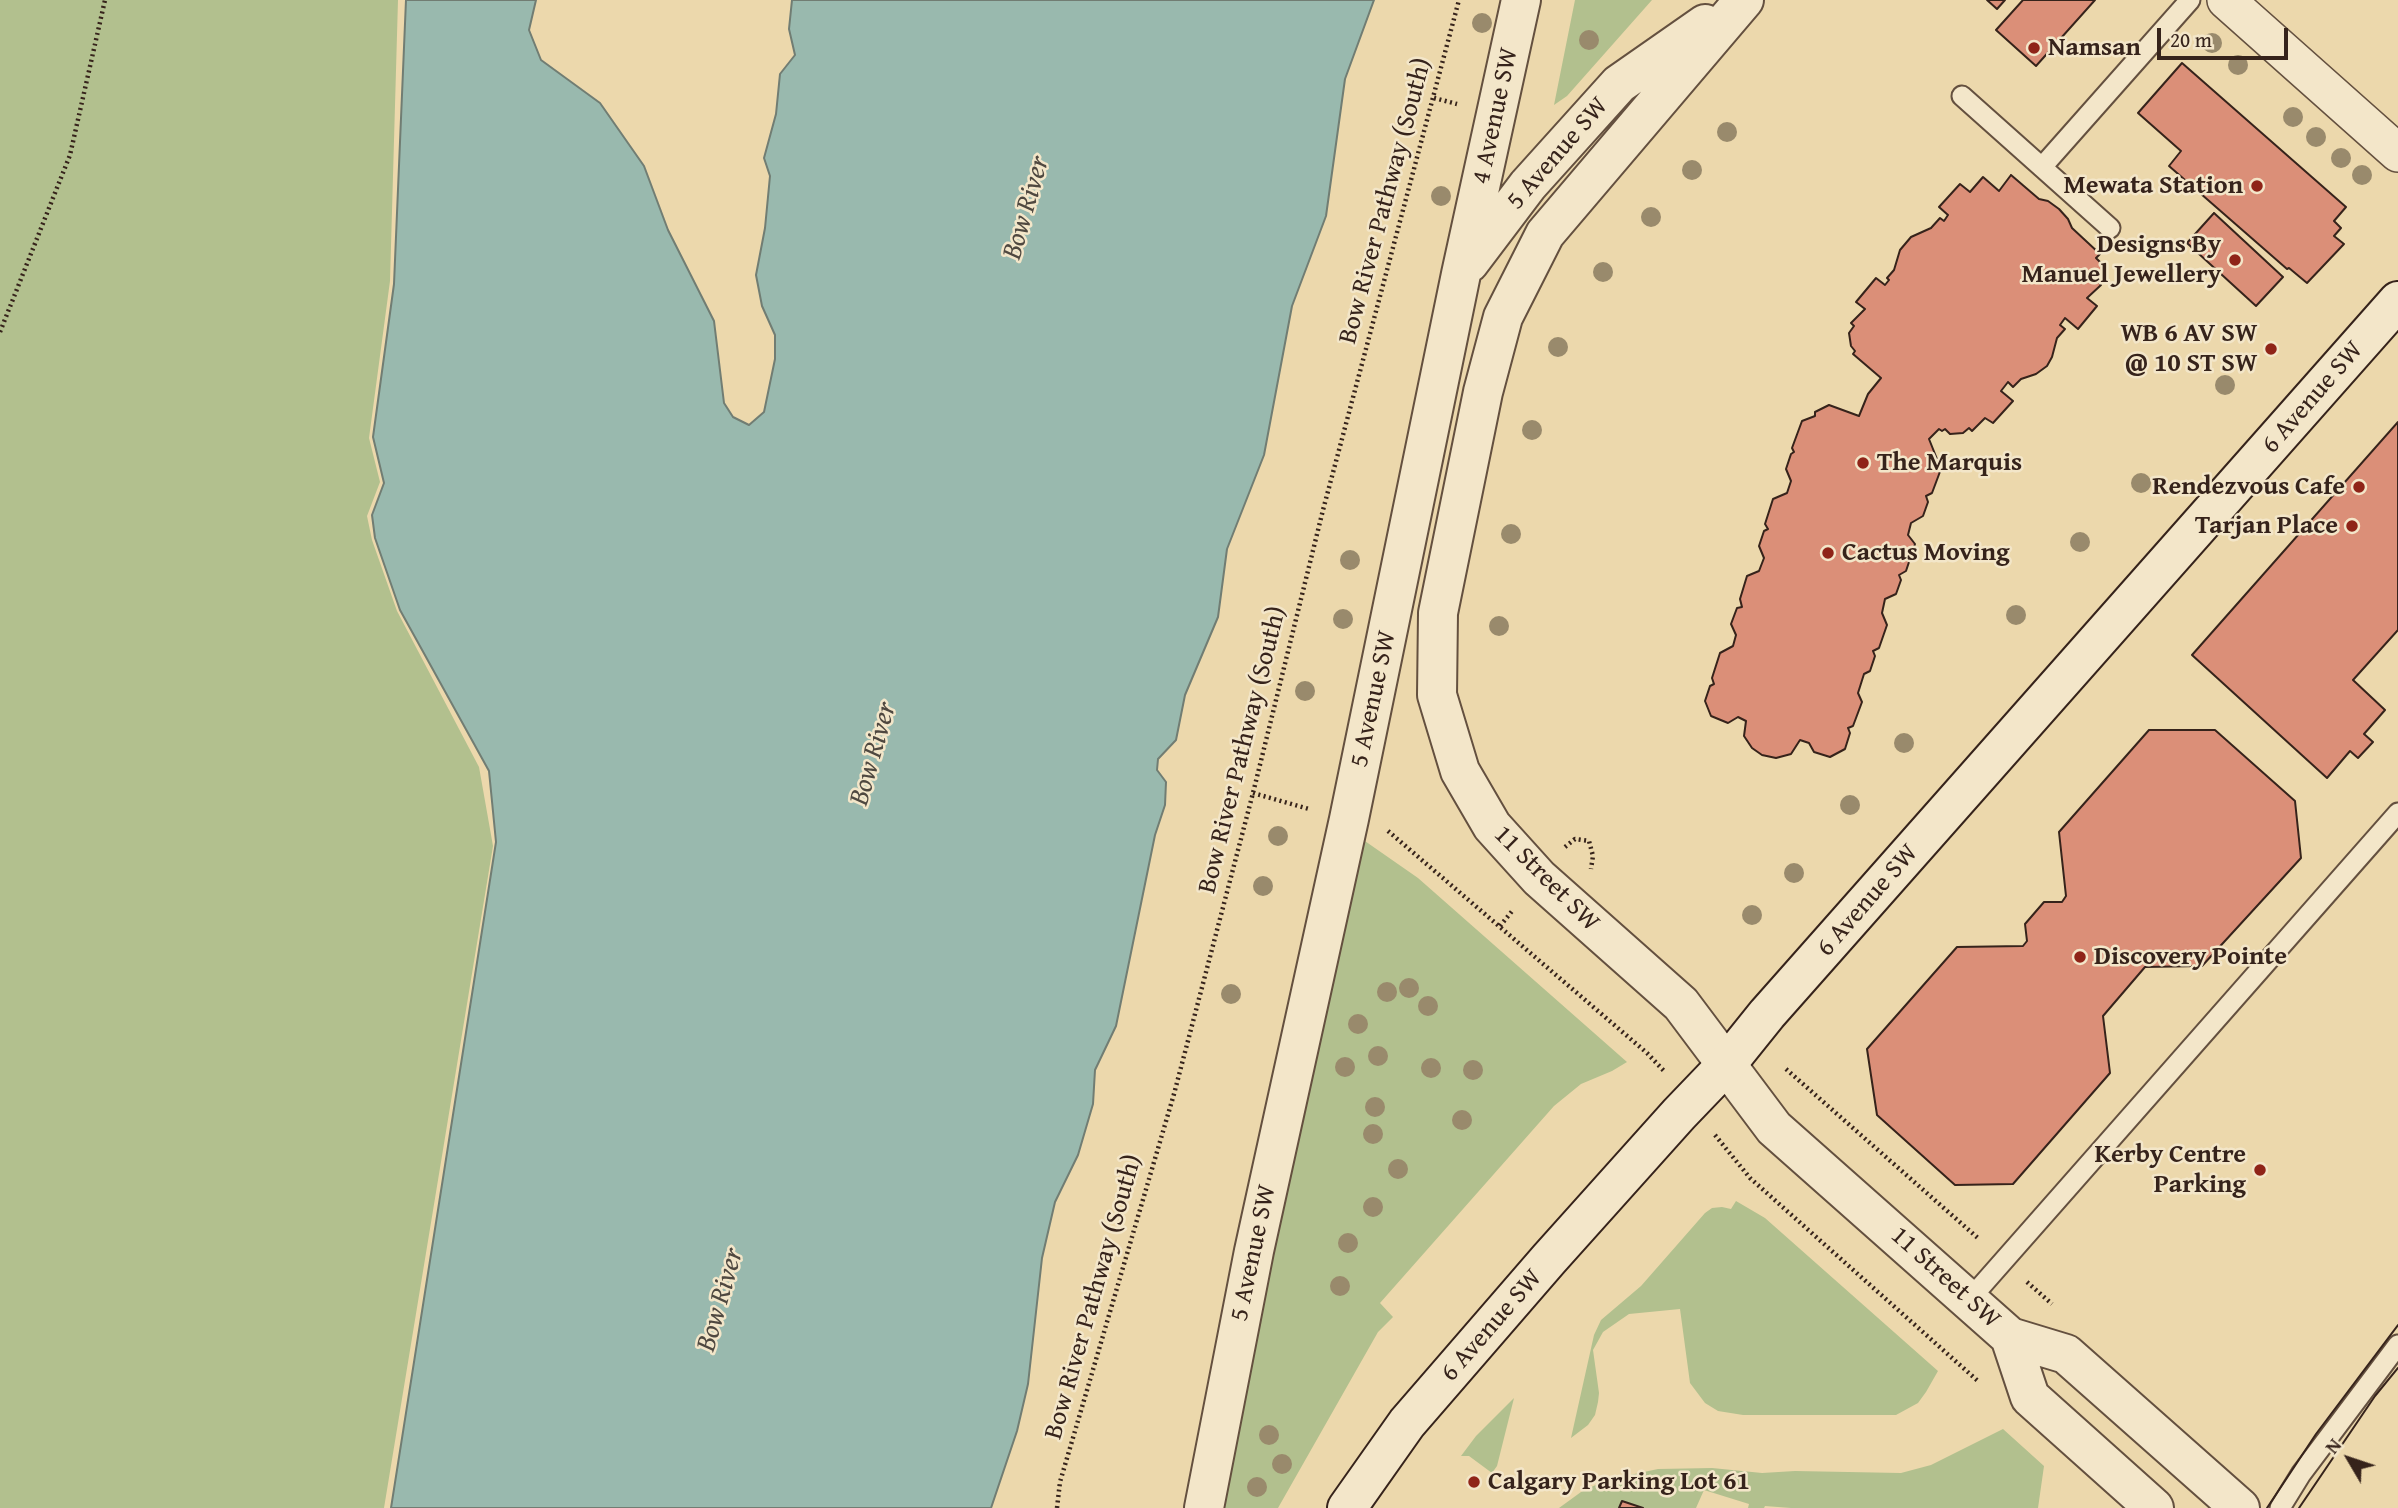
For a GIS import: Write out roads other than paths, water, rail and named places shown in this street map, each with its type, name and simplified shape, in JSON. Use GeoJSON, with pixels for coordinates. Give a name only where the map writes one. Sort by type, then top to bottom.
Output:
{"type":"FeatureCollection","features":[{"type":"Feature","properties":{"kind":"street","name":"4 Avenue SW"},"geometry":{"type":"LineString","coordinates":[[1461,274],[1521,0]]}},
{"type":"Feature","properties":{"kind":"street","name":"5 Avenue SW"},"geometry":{"type":"LineString","coordinates":[[1204,1508],[1254,1251],[1349,820],[1461,274],[1528,186],[1619,84],[1739,0]]}},
{"type":"Feature","properties":{"kind":"street","name":"5 Avenue SW"},"geometry":{"type":"LineString","coordinates":[[1545,234],[1744,0]]}},
{"type":"Feature","properties":{"kind":"street"},"geometry":{"type":"LineString","coordinates":[[2226,0],[2398,153]]}},
{"type":"Feature","properties":{"kind":"street","name":"11 Street SW"},"geometry":{"type":"LineString","coordinates":[[1545,234],[1503,317],[1483,392],[1438,613],[1437,695],[1460,771],[1492,826],[1539,878],[1681,1004],[1774,1128],[2010,1337],[2066,1354],[2240,1508]]}},
{"type":"Feature","properties":{"kind":"street","name":"6 Avenue SW"},"geometry":{"type":"LineString","coordinates":[[1347,1508],[1407,1423],[2398,301]]}},
{"type":"Feature","properties":{"kind":"street","name":"11 Street SW"},"geometry":{"type":"LineString","coordinates":[[2010,1337],[2030,1396],[2154,1508]]}},
{"type":"Feature","properties":{"kind":"lane"},"geometry":{"type":"LineString","coordinates":[[2042,167],[2190,0]]}},
{"type":"Feature","properties":{"kind":"lane"},"geometry":{"type":"LineString","coordinates":[[1962,96],[2110,228]]}},
{"type":"Feature","properties":{"kind":"lane"},"geometry":{"type":"LineString","coordinates":[[1969,1300],[2398,813]]}},
{"type":"Feature","properties":{"kind":"lane"},"geometry":{"type":"LineString","coordinates":[[2280,1508],[2301,1474],[2398,1345]]}},
{"type":"Feature","properties":{"kind":"water","name":"Bow River"},"geometry":{"type":"Polygon","coordinates":[[[406,0],[536,0],[529,30],[541,60],[600,103],[644,166],[668,230],[714,321],[724,403],[733,417],[749,425],[764,412],[775,359],[775,335],[762,306],[756,275],[765,228],[770,176],[764,158],[776,114],[780,74],[795,55],[789,29],[792,0],[1374,0],[1345,79],[1326,216],[1292,306],[1264,455],[1227,549],[1218,617],[1185,695],[1176,740],[1158,759],[1157,770],[1166,782],[1165,805],[1155,835],[1116,1026],[1095,1070],[1093,1104],[1078,1155],[1055,1202],[1042,1258],[1028,1384],[1017,1431],[991,1508],[391,1508],[496,842],[489,771],[400,610],[375,538],[372,515],[384,483],[373,437],[394,284],[406,0]]]}},
{"type":"Feature","properties":{"kind":"tram line"},"geometry":{"type":"LineString","coordinates":[[2267,1508],[2316,1434],[2398,1325]]}},
{"type":"Feature","properties":{"kind":"tram line"},"geometry":{"type":"LineString","coordinates":[[2299,1508],[2375,1396],[2398,1368]]}},
{"type":"Feature","properties":{"kind":"place","name":"Namsan"},"geometry":{"type":"Point","coordinates":[2034,48]}},
{"type":"Feature","properties":{"kind":"place","name":"Mewata Station"},"geometry":{"type":"Point","coordinates":[2257,186]}},
{"type":"Feature","properties":{"kind":"place","name":"Designs By Manuel Jewellery"},"geometry":{"type":"Point","coordinates":[2235,260]}},
{"type":"Feature","properties":{"kind":"place","name":"WB 6 AV SW @ 10 ST SW"},"geometry":{"type":"Point","coordinates":[2271,349]}},
{"type":"Feature","properties":{"kind":"place","name":"The Marquis"},"geometry":{"type":"Point","coordinates":[1863,463]}},
{"type":"Feature","properties":{"kind":"place","name":"Rendezvous Cafe"},"geometry":{"type":"Point","coordinates":[2359,487]}},
{"type":"Feature","properties":{"kind":"place","name":"Tarjan Place"},"geometry":{"type":"Point","coordinates":[2352,526]}},
{"type":"Feature","properties":{"kind":"place","name":"Cactus Moving"},"geometry":{"type":"Point","coordinates":[1828,553]}},
{"type":"Feature","properties":{"kind":"place","name":"Discovery Pointe"},"geometry":{"type":"Point","coordinates":[2080,957]}},
{"type":"Feature","properties":{"kind":"place","name":"Kerby Centre Parking"},"geometry":{"type":"Point","coordinates":[2260,1170]}},
{"type":"Feature","properties":{"kind":"place","name":"Calgary Parking Lot 61"},"geometry":{"type":"Point","coordinates":[1474,1482]}}]}
